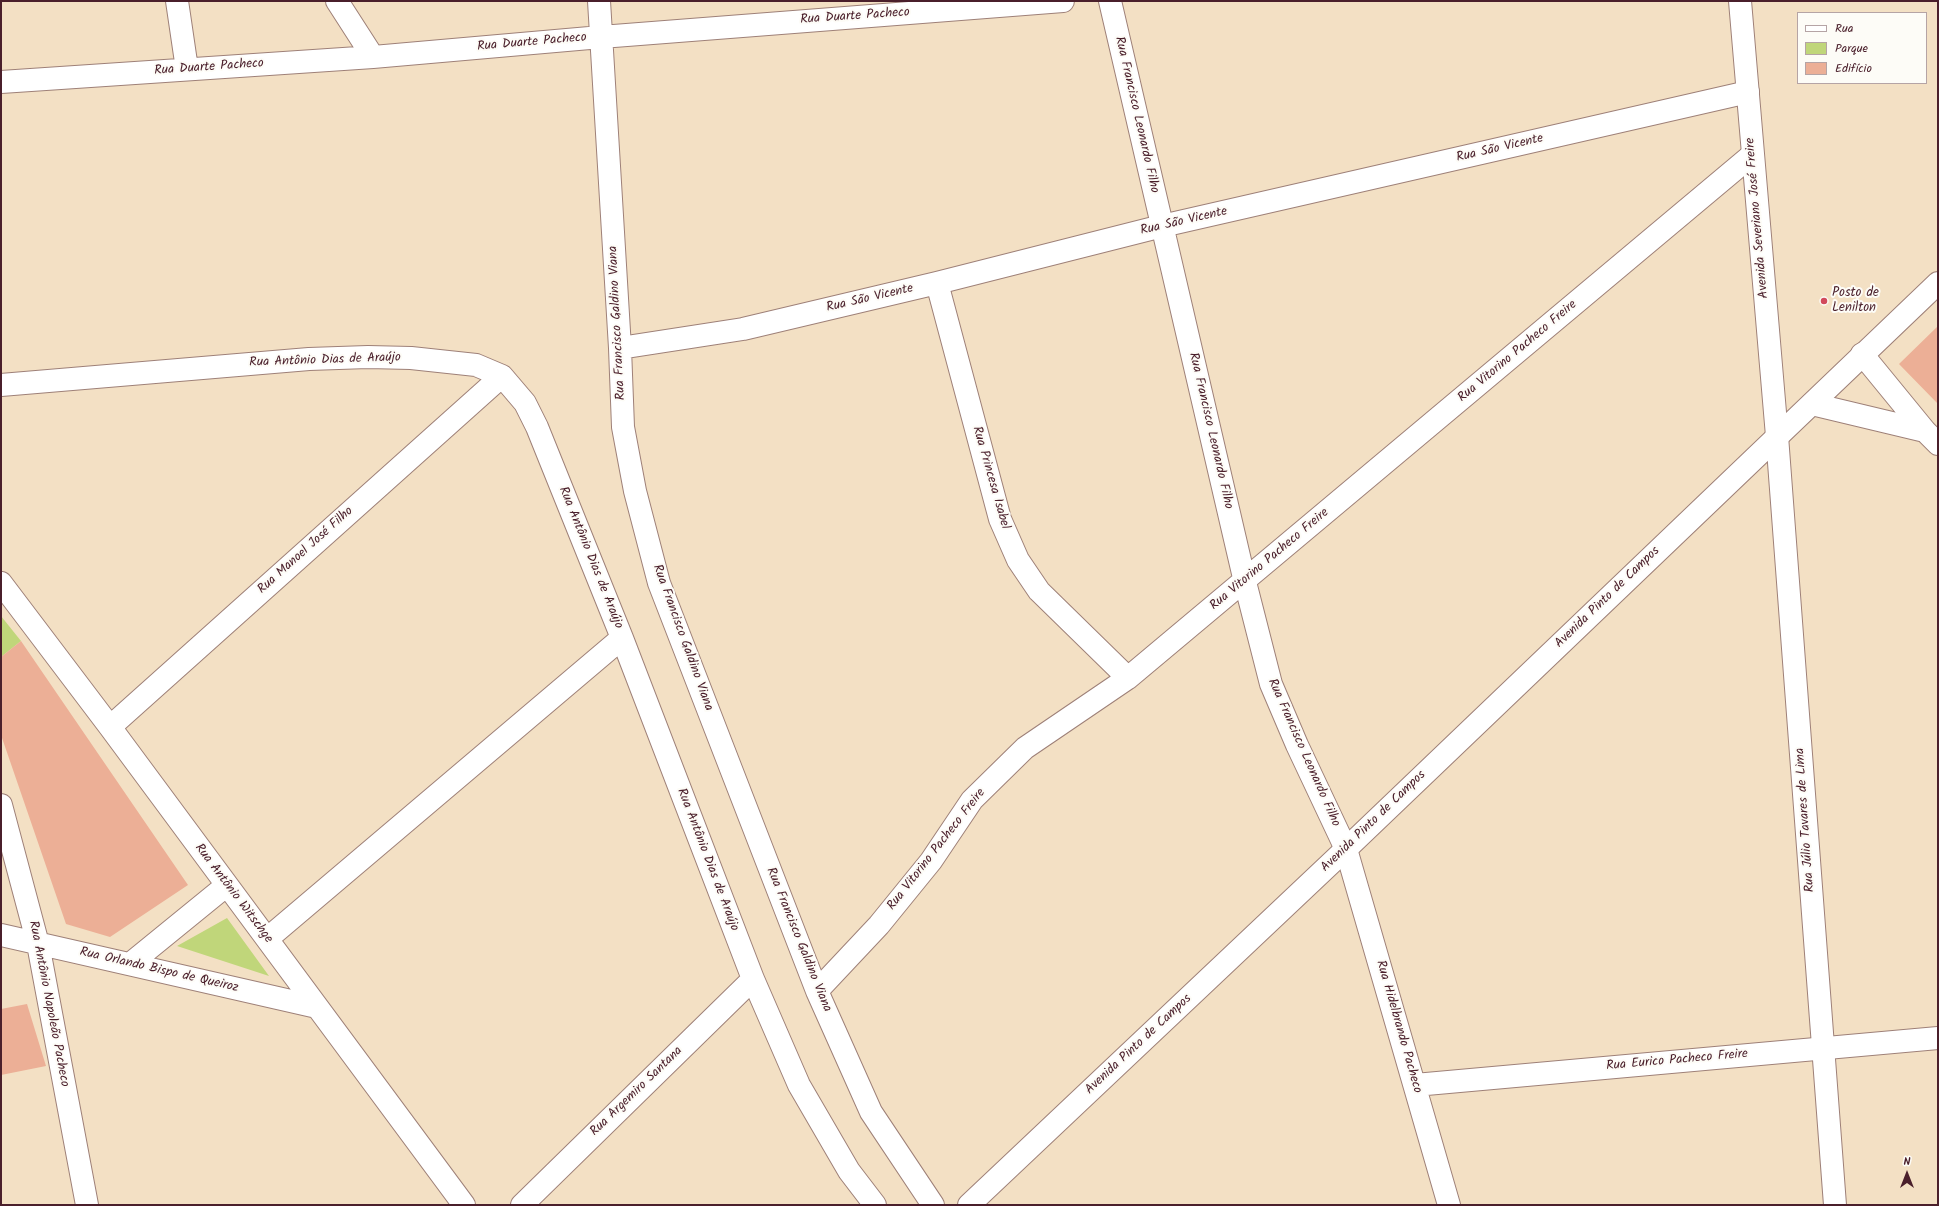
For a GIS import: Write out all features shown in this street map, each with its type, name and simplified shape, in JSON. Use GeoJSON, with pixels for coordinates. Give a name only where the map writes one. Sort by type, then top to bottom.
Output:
{"type":"FeatureCollection","features":[{"type":"Feature","properties":{"kind":"street"},"geometry":{"type":"LineString","coordinates":[[177,1],[187,69]]}},
{"type":"Feature","properties":{"kind":"street"},"geometry":{"type":"LineString","coordinates":[[337,1],[373,57]]}},
{"type":"Feature","properties":{"kind":"street","name":"Rua Francisco Galdino Viana"},"geometry":{"type":"LineString","coordinates":[[599,1],[620,348],[623,427],[635,491],[659,583],[817,991],[871,1112],[933,1205]]}},
{"type":"Feature","properties":{"kind":"street","name":"Rua Duarte Pacheco"},"geometry":{"type":"LineString","coordinates":[[1,82],[373,57],[601,37],[1063,1]]}},
{"type":"Feature","properties":{"kind":"street","name":"Rua Francisco Leonardo Filho"},"geometry":{"type":"LineString","coordinates":[[1110,1],[1245,582],[1271,684],[1297,745],[1346,849]]}},
{"type":"Feature","properties":{"kind":"street","name":"Avenida Severiano José Freire"},"geometry":{"type":"LineString","coordinates":[[1740,1],[1777,436]]}},
{"type":"Feature","properties":{"kind":"street","name":"Rua São Vicente"},"geometry":{"type":"LineString","coordinates":[[620,348],[743,329],[936,283],[1162,226],[1748,92]]}},
{"type":"Feature","properties":{"kind":"street","name":"Rua Vitorino Pacheco Freire"},"geometry":{"type":"LineString","coordinates":[[817,991],[884,919],[931,861],[972,800],[1025,748],[1128,678],[1245,582],[1752,154]]}},
{"type":"Feature","properties":{"kind":"street","name":"Rua Princesa Isabel"},"geometry":{"type":"LineString","coordinates":[[936,283],[1000,519],[1018,560],[1039,591],[1128,678]]}},
{"type":"Feature","properties":{"kind":"street","name":"Avenida Pinto de Campos"},"geometry":{"type":"LineString","coordinates":[[969,1205],[1346,849],[1812,404],[1862,354],[1938,283]]}},
{"type":"Feature","properties":{"kind":"street"},"geometry":{"type":"LineString","coordinates":[[1862,354],[1931,438]]}},
{"type":"Feature","properties":{"kind":"street","name":"Rua Antônio Dias de Araújo"},"geometry":{"type":"LineString","coordinates":[[1,384],[309,359],[368,357],[410,358],[476,365],[502,376],[524,403],[537,427],[622,638],[752,979],[799,1085],[849,1170],[875,1205]]}},
{"type":"Feature","properties":{"kind":"street","name":"Rua Manoel José Filho"},"geometry":{"type":"LineString","coordinates":[[110,727],[502,376]]}},
{"type":"Feature","properties":{"kind":"street"},"geometry":{"type":"LineString","coordinates":[[1812,404],[1931,438]]}},
{"type":"Feature","properties":{"kind":"street","name":"Rua Júlio Tavares de Lima"},"geometry":{"type":"LineString","coordinates":[[1777,436],[1834,1205]]}},
{"type":"Feature","properties":{"kind":"street","name":"Rua Antônio Witschge"},"geometry":{"type":"LineString","coordinates":[[1,583],[110,727],[464,1205]]}},
{"type":"Feature","properties":{"kind":"street"},"geometry":{"type":"LineString","coordinates":[[267,939],[622,638]]}},
{"type":"Feature","properties":{"kind":"street","name":"Rua Antônio Napoleão Pacheco"},"geometry":{"type":"LineString","coordinates":[[1,805],[38,944],[87,1205]]}},
{"type":"Feature","properties":{"kind":"street","name":"Rua Hidelbrando Pacheco"},"geometry":{"type":"LineString","coordinates":[[1346,849],[1449,1205]]}},
{"type":"Feature","properties":{"kind":"street"},"geometry":{"type":"LineString","coordinates":[[130,964],[226,885]]}},
{"type":"Feature","properties":{"kind":"street","name":"Rua Orlando Bispo de Queiroz"},"geometry":{"type":"LineString","coordinates":[[1,935],[317,1006]]}},
{"type":"Feature","properties":{"kind":"street","name":"Rua Argemiro Santana"},"geometry":{"type":"LineString","coordinates":[[522,1205],[752,979]]}},
{"type":"Feature","properties":{"kind":"street","name":"Rua Eurico Pacheco Freire"},"geometry":{"type":"LineString","coordinates":[[1415,1085],[1938,1038]]}},
{"type":"Feature","properties":{"kind":"green space"},"geometry":{"type":"Polygon","coordinates":[[[1,616],[21,641],[1,657],[1,616]]]}},
{"type":"Feature","properties":{"kind":"green space"},"geometry":{"type":"Polygon","coordinates":[[[227,918],[269,976],[177,946],[227,918]]]}},
{"type":"Feature","properties":{"kind":"building"},"geometry":{"type":"Polygon","coordinates":[[[1938,326],[1938,404],[1899,364],[1938,326]]]}},
{"type":"Feature","properties":{"kind":"building"},"geometry":{"type":"Polygon","coordinates":[[[21,641],[188,885],[110,937],[66,924],[1,735],[1,657],[21,641]]]}},
{"type":"Feature","properties":{"kind":"building"},"geometry":{"type":"Polygon","coordinates":[[[27,1004],[46,1066],[1,1075],[1,1009],[27,1004]]]}},
{"type":"Feature","properties":{"kind":"place","name":"Posto de Lenilton"},"geometry":{"type":"Point","coordinates":[1824,301]}}]}
